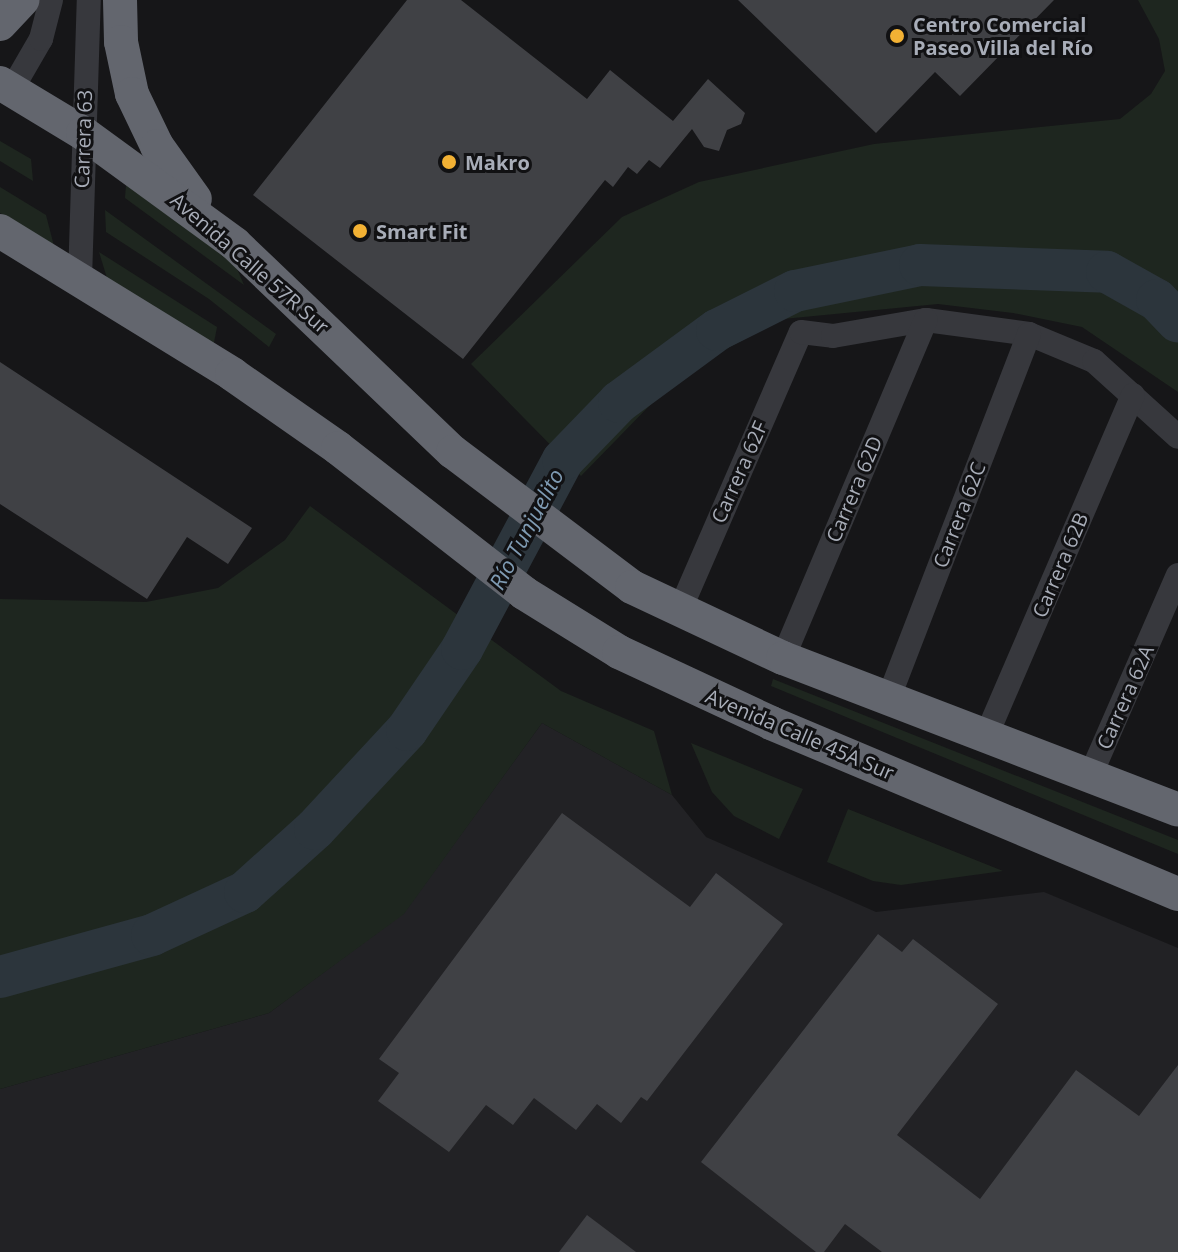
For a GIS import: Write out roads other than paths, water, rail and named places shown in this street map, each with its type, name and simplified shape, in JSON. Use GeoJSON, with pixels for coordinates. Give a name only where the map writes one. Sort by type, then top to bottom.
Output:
{"type":"FeatureCollection","features":[{"type":"Feature","properties":{"kind":"highway"},"geometry":{"type":"LineString","coordinates":[[0,24],[22,0]]}},
{"type":"Feature","properties":{"kind":"highway"},"geometry":{"type":"LineString","coordinates":[[120,0],[125,68],[142,118],[178,178],[229,240]]}},
{"type":"Feature","properties":{"kind":"highway","name":"Avenida Calle 57R Sur"},"geometry":{"type":"LineString","coordinates":[[4,92],[83,133],[229,240],[477,472],[632,587],[679,612]]}},
{"type":"Feature","properties":{"kind":"highway"},"geometry":{"type":"LineString","coordinates":[[0,231],[80,279]]}},
{"type":"Feature","properties":{"kind":"highway","name":"Avenida Calle 45A Sur"},"geometry":{"type":"LineString","coordinates":[[80,279],[276,405],[524,593],[653,670],[1178,894]]}},
{"type":"Feature","properties":{"kind":"highway"},"geometry":{"type":"LineString","coordinates":[[679,612],[783,658],[1178,810]]}},
{"type":"Feature","properties":{"kind":"street"},"geometry":{"type":"LineString","coordinates":[[4,92],[41,39],[51,0]]}},
{"type":"Feature","properties":{"kind":"street","name":"Carrera 63"},"geometry":{"type":"LineString","coordinates":[[80,279],[89,0]]}},
{"type":"Feature","properties":{"kind":"street"},"geometry":{"type":"LineString","coordinates":[[926,320],[1029,334],[1094,361],[1178,437]]}},
{"type":"Feature","properties":{"kind":"street","name":"Carrera 62F"},"geometry":{"type":"LineString","coordinates":[[679,612],[801,332],[833,336],[926,320]]}},
{"type":"Feature","properties":{"kind":"street","name":"Carrera 62D"},"geometry":{"type":"LineString","coordinates":[[783,658],[926,320]]}},
{"type":"Feature","properties":{"kind":"street","name":"Carrera 62C"},"geometry":{"type":"LineString","coordinates":[[889,697],[1029,334]]}},
{"type":"Feature","properties":{"kind":"street","name":"Carrera 62B"},"geometry":{"type":"LineString","coordinates":[[987,734],[1133,395]]}},
{"type":"Feature","properties":{"kind":"street","name":"Carrera 62A"},"geometry":{"type":"LineString","coordinates":[[1091,774],[1178,575]]}},
{"type":"Feature","properties":{"kind":"waterway","name":"Río Tunjuelito"},"geometry":{"type":"LineString","coordinates":[[0,977],[152,935],[245,892],[315,829],[407,730],[462,649],[563,460],[619,402],[717,330],[795,291],[920,265],[1107,272],[1157,300],[1178,322]]}},
{"type":"Feature","properties":{"kind":"place","name":"Centro Comercial Paseo Villa del Río"},"geometry":{"type":"Point","coordinates":[897,36]}},
{"type":"Feature","properties":{"kind":"place","name":"Makro"},"geometry":{"type":"Point","coordinates":[449,162]}},
{"type":"Feature","properties":{"kind":"place","name":"Smart Fit"},"geometry":{"type":"Point","coordinates":[360,231]}}]}
